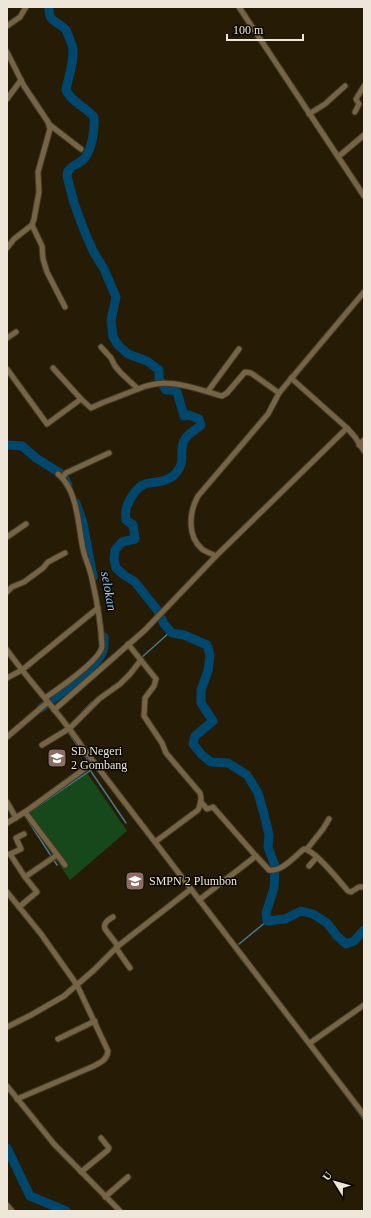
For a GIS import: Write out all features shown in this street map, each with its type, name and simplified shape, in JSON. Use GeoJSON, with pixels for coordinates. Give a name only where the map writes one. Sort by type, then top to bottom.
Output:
{"type":"FeatureCollection","features":[{"type":"Feature","properties":{"kind":"street"},"geometry":{"type":"LineString","coordinates":[[7,26],[20,17],[26,7]]}},
{"type":"Feature","properties":{"kind":"street"},"geometry":{"type":"LineString","coordinates":[[239,7],[364,196]]}},
{"type":"Feature","properties":{"kind":"street"},"geometry":{"type":"LineString","coordinates":[[7,53],[28,93],[50,125],[81,149]]}},
{"type":"Feature","properties":{"kind":"street"},"geometry":{"type":"LineString","coordinates":[[7,99],[21,80]]}},
{"type":"Feature","properties":{"kind":"street"},"geometry":{"type":"LineString","coordinates":[[309,114],[325,104],[345,86]]}},
{"type":"Feature","properties":{"kind":"street"},"geometry":{"type":"LineString","coordinates":[[355,112],[359,104],[356,98],[364,86]]}},
{"type":"Feature","properties":{"kind":"street"},"geometry":{"type":"LineString","coordinates":[[7,248],[32,225],[39,192],[38,172],[49,134],[50,125]]}},
{"type":"Feature","properties":{"kind":"street"},"geometry":{"type":"LineString","coordinates":[[338,157],[364,135]]}},
{"type":"Feature","properties":{"kind":"street"},"geometry":{"type":"LineString","coordinates":[[32,225],[42,246],[43,259],[48,272],[65,307]]}},
{"type":"Feature","properties":{"kind":"street"},"geometry":{"type":"LineString","coordinates":[[216,556],[201,548],[193,534],[191,517],[194,502],[268,414],[279,393],[291,378],[364,292]]}},
{"type":"Feature","properties":{"kind":"street"},"geometry":{"type":"LineString","coordinates":[[7,338],[16,332]]}},
{"type":"Feature","properties":{"kind":"street"},"geometry":{"type":"LineString","coordinates":[[101,347],[111,358],[121,373],[138,389]]}},
{"type":"Feature","properties":{"kind":"street"},"geometry":{"type":"LineString","coordinates":[[208,391],[239,349]]}},
{"type":"Feature","properties":{"kind":"street"},"geometry":{"type":"LineString","coordinates":[[53,368],[90,408],[146,386],[161,383],[185,385],[222,396],[225,395],[245,372],[251,373],[279,393]]}},
{"type":"Feature","properties":{"kind":"street"},"geometry":{"type":"LineString","coordinates":[[8,372],[47,424],[81,399]]}},
{"type":"Feature","properties":{"kind":"street"},"geometry":{"type":"LineString","coordinates":[[291,378],[347,428],[364,451]]}},
{"type":"Feature","properties":{"kind":"street"},"geometry":{"type":"LineString","coordinates":[[54,710],[160,616],[216,556],[347,428]]}},
{"type":"Feature","properties":{"kind":"street"},"geometry":{"type":"LineString","coordinates":[[359,444],[364,440]]}},
{"type":"Feature","properties":{"kind":"street"},"geometry":{"type":"LineString","coordinates":[[7,737],[48,702],[100,653],[102,649],[98,608],[92,578],[83,549],[76,510],[62,476],[109,453]]}},
{"type":"Feature","properties":{"kind":"street"},"geometry":{"type":"LineString","coordinates":[[7,537],[26,524]]}},
{"type":"Feature","properties":{"kind":"street"},"geometry":{"type":"LineString","coordinates":[[7,592],[12,587],[24,582],[43,568],[48,562],[64,553]]}},
{"type":"Feature","properties":{"kind":"street"},"geometry":{"type":"LineString","coordinates":[[7,678],[22,670],[98,608]]}},
{"type":"Feature","properties":{"kind":"street"},"geometry":{"type":"LineString","coordinates":[[128,644],[156,679],[156,682],[145,698],[144,716],[162,743],[166,753],[200,793],[201,802],[198,810],[156,842]]}},
{"type":"Feature","properties":{"kind":"street"},"geometry":{"type":"LineString","coordinates":[[7,650],[70,728],[94,762],[310,1043],[364,1116]]}},
{"type":"Feature","properties":{"kind":"street"},"geometry":{"type":"LineString","coordinates":[[42,745],[70,728],[99,699],[125,679],[140,659]]}},
{"type":"Feature","properties":{"kind":"street"},"geometry":{"type":"LineString","coordinates":[[7,823],[26,814],[94,762]]}},
{"type":"Feature","properties":{"kind":"street"},"geometry":{"type":"LineString","coordinates":[[7,802],[16,818]]}},
{"type":"Feature","properties":{"kind":"street"},"geometry":{"type":"LineString","coordinates":[[201,802],[207,809],[213,807],[269,870],[275,870],[304,849],[307,849],[329,819]]}},
{"type":"Feature","properties":{"kind":"street"},"geometry":{"type":"LineString","coordinates":[[26,814],[56,856],[65,865]]}},
{"type":"Feature","properties":{"kind":"street"},"geometry":{"type":"LineString","coordinates":[[19,907],[37,892],[10,854],[21,848],[16,838],[24,834]]}},
{"type":"Feature","properties":{"kind":"street"},"geometry":{"type":"LineString","coordinates":[[307,849],[317,857],[348,891],[351,892],[359,887],[364,887]]}},
{"type":"Feature","properties":{"kind":"street"},"geometry":{"type":"LineString","coordinates":[[25,877],[56,856]]}},
{"type":"Feature","properties":{"kind":"street"},"geometry":{"type":"LineString","coordinates":[[199,900],[256,856]]}},
{"type":"Feature","properties":{"kind":"street"},"geometry":{"type":"LineString","coordinates":[[310,866],[317,857]]}},
{"type":"Feature","properties":{"kind":"street"},"geometry":{"type":"LineString","coordinates":[[7,1027],[49,1005],[77,986],[117,947],[191,889]]}},
{"type":"Feature","properties":{"kind":"street"},"geometry":{"type":"LineString","coordinates":[[7,892],[77,986],[108,1051],[105,1060],[94,1066],[17,1099]]}},
{"type":"Feature","properties":{"kind":"street"},"geometry":{"type":"LineString","coordinates":[[113,917],[105,923],[104,926],[130,968]]}},
{"type":"Feature","properties":{"kind":"street"},"geometry":{"type":"LineString","coordinates":[[310,1043],[364,1005]]}},
{"type":"Feature","properties":{"kind":"street"},"geometry":{"type":"LineString","coordinates":[[58,1039],[95,1021]]}},
{"type":"Feature","properties":{"kind":"street"},"geometry":{"type":"LineString","coordinates":[[7,1086],[51,1140],[120,1211]]}},
{"type":"Feature","properties":{"kind":"street"},"geometry":{"type":"LineString","coordinates":[[81,1172],[109,1150],[101,1138]]}},
{"type":"Feature","properties":{"kind":"street"},"geometry":{"type":"LineString","coordinates":[[106,1197],[128,1177]]}},
{"type":"Feature","properties":{"kind":"street"},"geometry":{"type":"LineString","coordinates":[[7,1205],[12,1211]]}},
{"type":"Feature","properties":{"kind":"green space"},"geometry":{"type":"Polygon","coordinates":[[[83,767],[127,831],[70,880],[24,813],[83,767]]]}},
{"type":"Feature","properties":{"kind":"waterway"},"geometry":{"type":"LineString","coordinates":[[49,7],[50,16],[66,30],[72,45],[73,55],[66,90],[75,102],[94,117],[91,145],[87,155],[82,161],[69,170],[67,176],[74,203],[84,230],[93,251],[104,269],[116,297],[111,320],[113,337],[118,345],[128,354],[147,361],[159,370],[159,379],[166,390],[177,392],[184,416],[189,415],[199,419],[201,425],[185,438],[182,446],[182,461],[176,473],[169,479],[145,484],[138,488],[130,499],[126,512],[126,520],[133,525],[135,539],[122,542],[115,550],[114,559],[116,568],[135,582],[158,611],[164,624],[172,633],[184,635],[207,645],[210,655],[208,671],[201,690],[201,703],[213,721],[195,736],[193,744],[202,755],[211,762],[228,763],[247,775],[258,793],[269,835],[268,847],[275,866],[274,888],[266,913],[267,921],[285,919],[301,911],[313,914],[327,923],[337,936],[346,944],[354,941],[364,930]]}},
{"type":"Feature","properties":{"kind":"waterway","name":"selokan"},"geometry":{"type":"LineString","coordinates":[[7,445],[22,446],[36,458],[63,475],[68,485]]}},
{"type":"Feature","properties":{"kind":"waterway","name":"selokan"},"geometry":{"type":"LineString","coordinates":[[76,503],[83,523],[93,577]]}},
{"type":"Feature","properties":{"kind":"waterway"},"geometry":{"type":"LineString","coordinates":[[141,658],[170,632]]}},
{"type":"Feature","properties":{"kind":"waterway","name":"selokan"},"geometry":{"type":"LineString","coordinates":[[41,708],[90,669],[101,655],[104,646],[104,637]]}},
{"type":"Feature","properties":{"kind":"waterway"},"geometry":{"type":"LineString","coordinates":[[82,712],[92,702]]}},
{"type":"Feature","properties":{"kind":"waterway"},"geometry":{"type":"LineString","coordinates":[[68,732],[90,763]]}},
{"type":"Feature","properties":{"kind":"waterway"},"geometry":{"type":"LineString","coordinates":[[28,813],[94,768],[92,766]]}},
{"type":"Feature","properties":{"kind":"waterway"},"geometry":{"type":"LineString","coordinates":[[90,770],[126,823]]}},
{"type":"Feature","properties":{"kind":"waterway"},"geometry":{"type":"LineString","coordinates":[[25,816],[57,865]]}},
{"type":"Feature","properties":{"kind":"waterway"},"geometry":{"type":"LineString","coordinates":[[239,944],[267,921]]}},
{"type":"Feature","properties":{"kind":"waterway"},"geometry":{"type":"LineString","coordinates":[[233,948],[286,1017]]}},
{"type":"Feature","properties":{"kind":"waterway"},"geometry":{"type":"LineString","coordinates":[[331,1075],[364,1120]]}},
{"type":"Feature","properties":{"kind":"waterway"},"geometry":{"type":"LineString","coordinates":[[7,1148],[30,1196],[66,1211]]}},
{"type":"Feature","properties":{"kind":"place","name":"SD Negeri 2 Gombang"},"geometry":{"type":"Point","coordinates":[57,758]}},
{"type":"Feature","properties":{"kind":"place","name":"SMPN 2 Plumbon"},"geometry":{"type":"Point","coordinates":[135,881]}}]}
